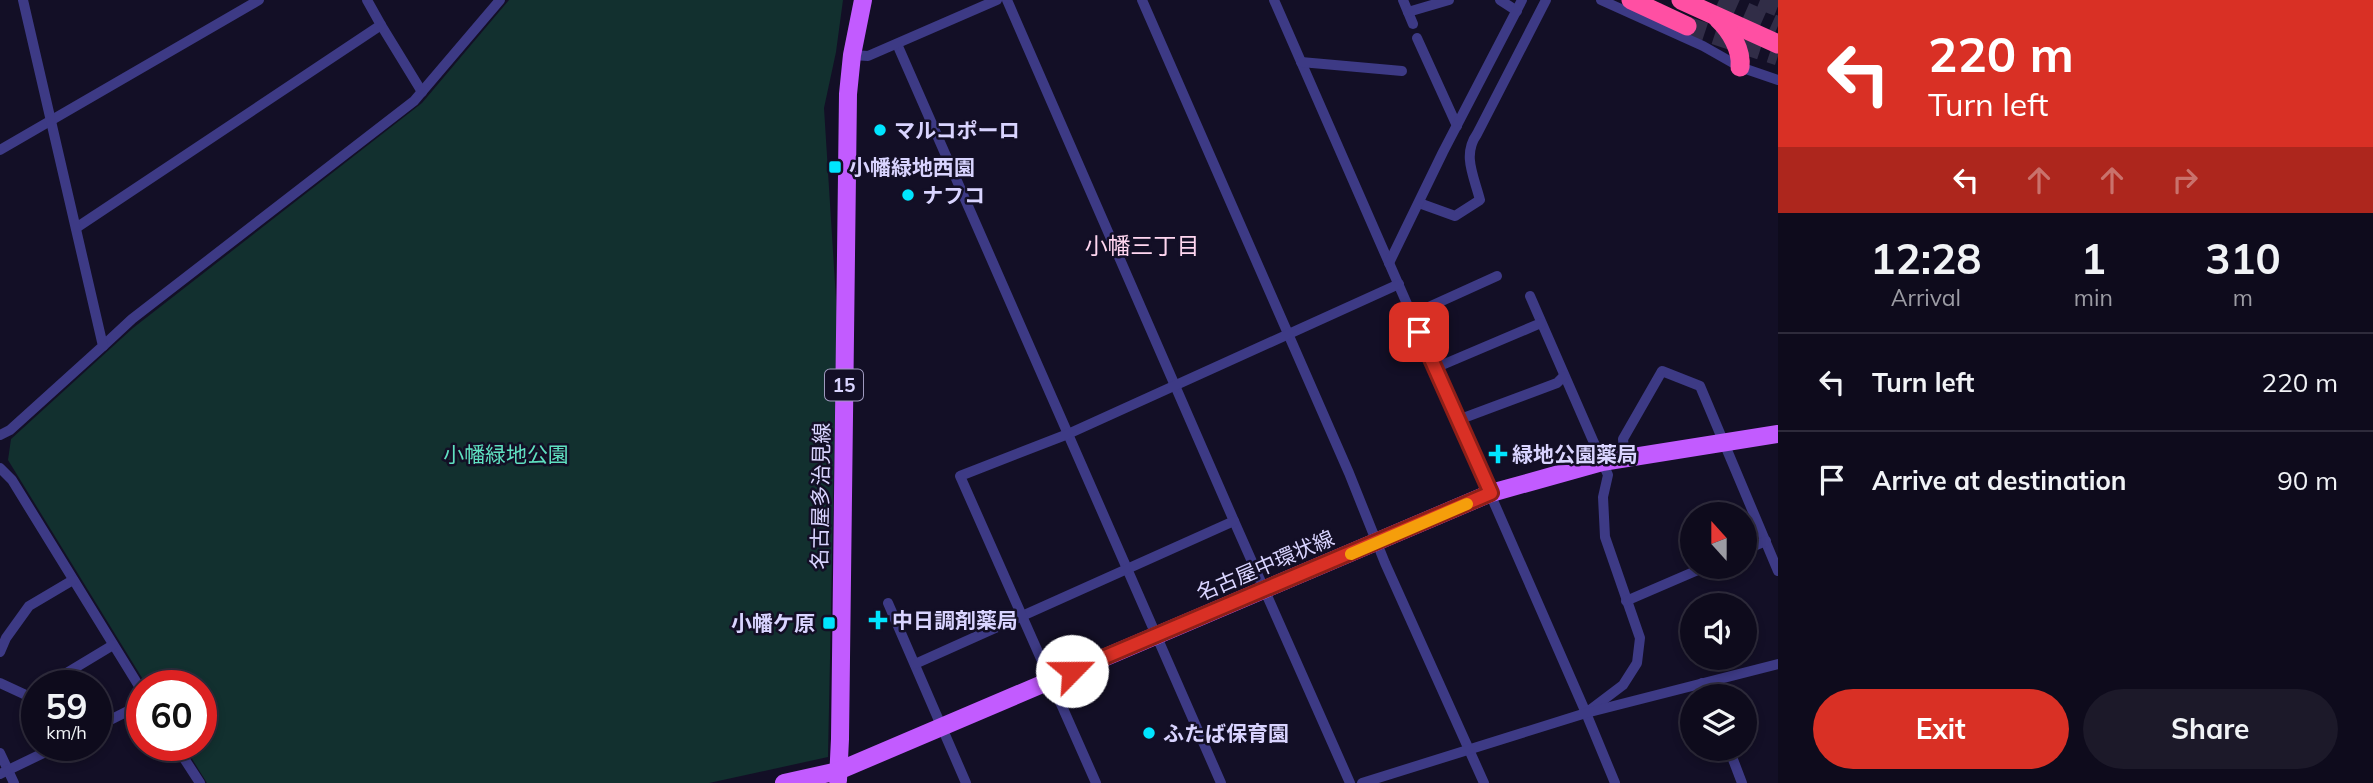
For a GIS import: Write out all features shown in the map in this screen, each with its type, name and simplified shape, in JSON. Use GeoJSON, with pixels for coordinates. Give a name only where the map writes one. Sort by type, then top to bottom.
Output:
{"type":"FeatureCollection","features":[{"type":"Feature","properties":{"kind":"highway"},"geometry":{"type":"LineString","coordinates":[[1631,0],[1687,26]]}},
{"type":"Feature","properties":{"kind":"highway"},"geometry":{"type":"LineString","coordinates":[[1681,0],[1778,44]]}},
{"type":"Feature","properties":{"kind":"highway"},"geometry":{"type":"LineString","coordinates":[[1713,14],[1730,33],[1741,58],[1740,67]]}},
{"type":"Feature","properties":{"kind":"main road","name":"名古屋多治見線"},"geometry":{"type":"LineString","coordinates":[[838,777],[841,739],[848,94],[852,55],[863,0]]}},
{"type":"Feature","properties":{"kind":"main road","name":"名古屋中環状線"},"geometry":{"type":"LineString","coordinates":[[784,783],[838,777],[942,727],[1050,680],[1491,493],[1602,462],[1778,434]]}},
{"type":"Feature","properties":{"kind":"street"},"geometry":{"type":"LineString","coordinates":[[36,0],[24,3],[103,346]]}},
{"type":"Feature","properties":{"kind":"street"},"geometry":{"type":"LineString","coordinates":[[0,150],[259,0]]}},
{"type":"Feature","properties":{"kind":"street"},"geometry":{"type":"LineString","coordinates":[[367,0],[422,92]]}},
{"type":"Feature","properties":{"kind":"street"},"geometry":{"type":"LineString","coordinates":[[0,435],[10,430],[132,319],[414,101],[500,0]]}},
{"type":"Feature","properties":{"kind":"street"},"geometry":{"type":"LineString","coordinates":[[1007,0],[1350,783]]}},
{"type":"Feature","properties":{"kind":"street"},"geometry":{"type":"LineString","coordinates":[[1142,0],[1484,783]]}},
{"type":"Feature","properties":{"kind":"street"},"geometry":{"type":"LineString","coordinates":[[1274,0],[1491,493],[1615,783]]}},
{"type":"Feature","properties":{"kind":"street"},"geometry":{"type":"LineString","coordinates":[[1403,0],[1413,24]]}},
{"type":"Feature","properties":{"kind":"street"},"geometry":{"type":"LineString","coordinates":[[1408,12],[1449,0]]}},
{"type":"Feature","properties":{"kind":"street"},"geometry":{"type":"LineString","coordinates":[[1500,0],[1517,11]]}},
{"type":"Feature","properties":{"kind":"street"},"geometry":{"type":"LineString","coordinates":[[1389,263],[1522,0]]}},
{"type":"Feature","properties":{"kind":"street"},"geometry":{"type":"LineString","coordinates":[[1419,203],[1455,216],[1480,200],[1470,164],[1469,145],[1531,33],[1546,0]]}},
{"type":"Feature","properties":{"kind":"street"},"geometry":{"type":"LineString","coordinates":[[1601,0],[1703,46],[1740,67],[1778,80]]}},
{"type":"Feature","properties":{"kind":"street"},"geometry":{"type":"LineString","coordinates":[[852,55],[869,56],[994,1]]}},
{"type":"Feature","properties":{"kind":"street"},"geometry":{"type":"LineString","coordinates":[[76,228],[381,25]]}},
{"type":"Feature","properties":{"kind":"street"},"geometry":{"type":"LineString","coordinates":[[1417,38],[1457,126]]}},
{"type":"Feature","properties":{"kind":"street"},"geometry":{"type":"LineString","coordinates":[[897,44],[1221,783]]}},
{"type":"Feature","properties":{"kind":"street"},"geometry":{"type":"LineString","coordinates":[[1300,62],[1402,71]]}},
{"type":"Feature","properties":{"kind":"street"},"geometry":{"type":"LineString","coordinates":[[1411,315],[1496,276]]}},
{"type":"Feature","properties":{"kind":"street"},"geometry":{"type":"LineString","coordinates":[[1096,783],[960,476],[1068,434],[1399,284]]}},
{"type":"Feature","properties":{"kind":"street"},"geometry":{"type":"LineString","coordinates":[[1530,296],[1608,475],[1603,507],[1605,537],[1640,638],[1637,663],[1623,685],[1586,713]]}},
{"type":"Feature","properties":{"kind":"street"},"geometry":{"type":"LineString","coordinates":[[1435,368],[1541,323]]}},
{"type":"Feature","properties":{"kind":"street"},"geometry":{"type":"LineString","coordinates":[[1625,458],[1623,439],[1662,371],[1700,386],[1778,571]]}},
{"type":"Feature","properties":{"kind":"street"},"geometry":{"type":"LineString","coordinates":[[1458,420],[1557,383],[1564,376]]}},
{"type":"Feature","properties":{"kind":"street"},"geometry":{"type":"LineString","coordinates":[[0,468],[12,480],[129,670]]}},
{"type":"Feature","properties":{"kind":"street"},"geometry":{"type":"LineString","coordinates":[[915,664],[1234,521]]}},
{"type":"Feature","properties":{"kind":"street"},"geometry":{"type":"LineString","coordinates":[[1757,545],[1766,541]]}},
{"type":"Feature","properties":{"kind":"street"},"geometry":{"type":"LineString","coordinates":[[1626,601],[1680,578]]}},
{"type":"Feature","properties":{"kind":"street"},"geometry":{"type":"LineString","coordinates":[[0,652],[6,638],[29,606],[73,580]]}},
{"type":"Feature","properties":{"kind":"street"},"geometry":{"type":"LineString","coordinates":[[888,603],[966,783]]}},
{"type":"Feature","properties":{"kind":"street"},"geometry":{"type":"LineString","coordinates":[[72,670],[113,645]]}},
{"type":"Feature","properties":{"kind":"street"},"geometry":{"type":"LineString","coordinates":[[1362,783],[1586,713],[1778,664]]}},
{"type":"Feature","properties":{"kind":"street"},"geometry":{"type":"LineString","coordinates":[[0,683],[21,693]]}},
{"type":"Feature","properties":{"kind":"street"},"geometry":{"type":"LineString","coordinates":[[0,753],[4,772],[14,783]]}},
{"type":"Feature","properties":{"kind":"street"},"geometry":{"type":"LineString","coordinates":[[4,772],[27,761]]}},
{"type":"Feature","properties":{"kind":"street"},"geometry":{"type":"LineString","coordinates":[[186,761],[200,783]]}},
{"type":"Feature","properties":{"kind":"street"},"geometry":{"type":"LineString","coordinates":[[1734,761],[1742,783]]}},
{"type":"Feature","properties":{"kind":"green space","name":"小幡緑地公園"},"geometry":{"type":"Polygon","coordinates":[[[509,0],[843,0],[836,52],[824,108],[837,315],[828,757],[709,783],[207,783],[193,761],[217,761],[217,670],[137,670],[8,460],[11,439],[133,328],[422,103],[509,0]]]}},
{"type":"Feature","properties":{"kind":"tunnel"},"geometry":{"type":"LineString","coordinates":[[1719,0],[1778,26]]}},
{"type":"Feature","properties":{"kind":"tunnel"},"geometry":{"type":"LineString","coordinates":[[1760,0],[1778,7]]}},
{"type":"Feature","properties":{"kind":"tunnel"},"geometry":{"type":"LineString","coordinates":[[1687,26],[1778,56]]}},
{"type":"Feature","properties":{"kind":"slow traffic"},"geometry":{"type":"LineString","coordinates":[[1351,554],[1467,504]]}},
{"type":"Feature","properties":{"kind":"place","name":"マルコポーロ"},"geometry":{"type":"Point","coordinates":[880,130]}},
{"type":"Feature","properties":{"kind":"place","name":"小幡緑地西園"},"geometry":{"type":"Point","coordinates":[835,167]}},
{"type":"Feature","properties":{"kind":"place","name":"ナフコ"},"geometry":{"type":"Point","coordinates":[908,195]}},
{"type":"Feature","properties":{"kind":"place","name":"緑地公園薬局"},"geometry":{"type":"Point","coordinates":[1498,454]}},
{"type":"Feature","properties":{"kind":"place","name":"中日調剤薬局"},"geometry":{"type":"Point","coordinates":[878,620]}},
{"type":"Feature","properties":{"kind":"place","name":"小幡ケ原"},"geometry":{"type":"Point","coordinates":[829,623]}},
{"type":"Feature","properties":{"kind":"place","name":"ふたば保育園"},"geometry":{"type":"Point","coordinates":[1149,733]}},
{"type":"Feature","properties":{"kind":"district","name":"小幡三丁目"},"geometry":{"type":"Point","coordinates":[1142,245]}},
{"type":"Feature","properties":{"kind":"route"},"geometry":{"type":"LineString","coordinates":[[1072,671],[1491,493],[1419,332]]}}]}
